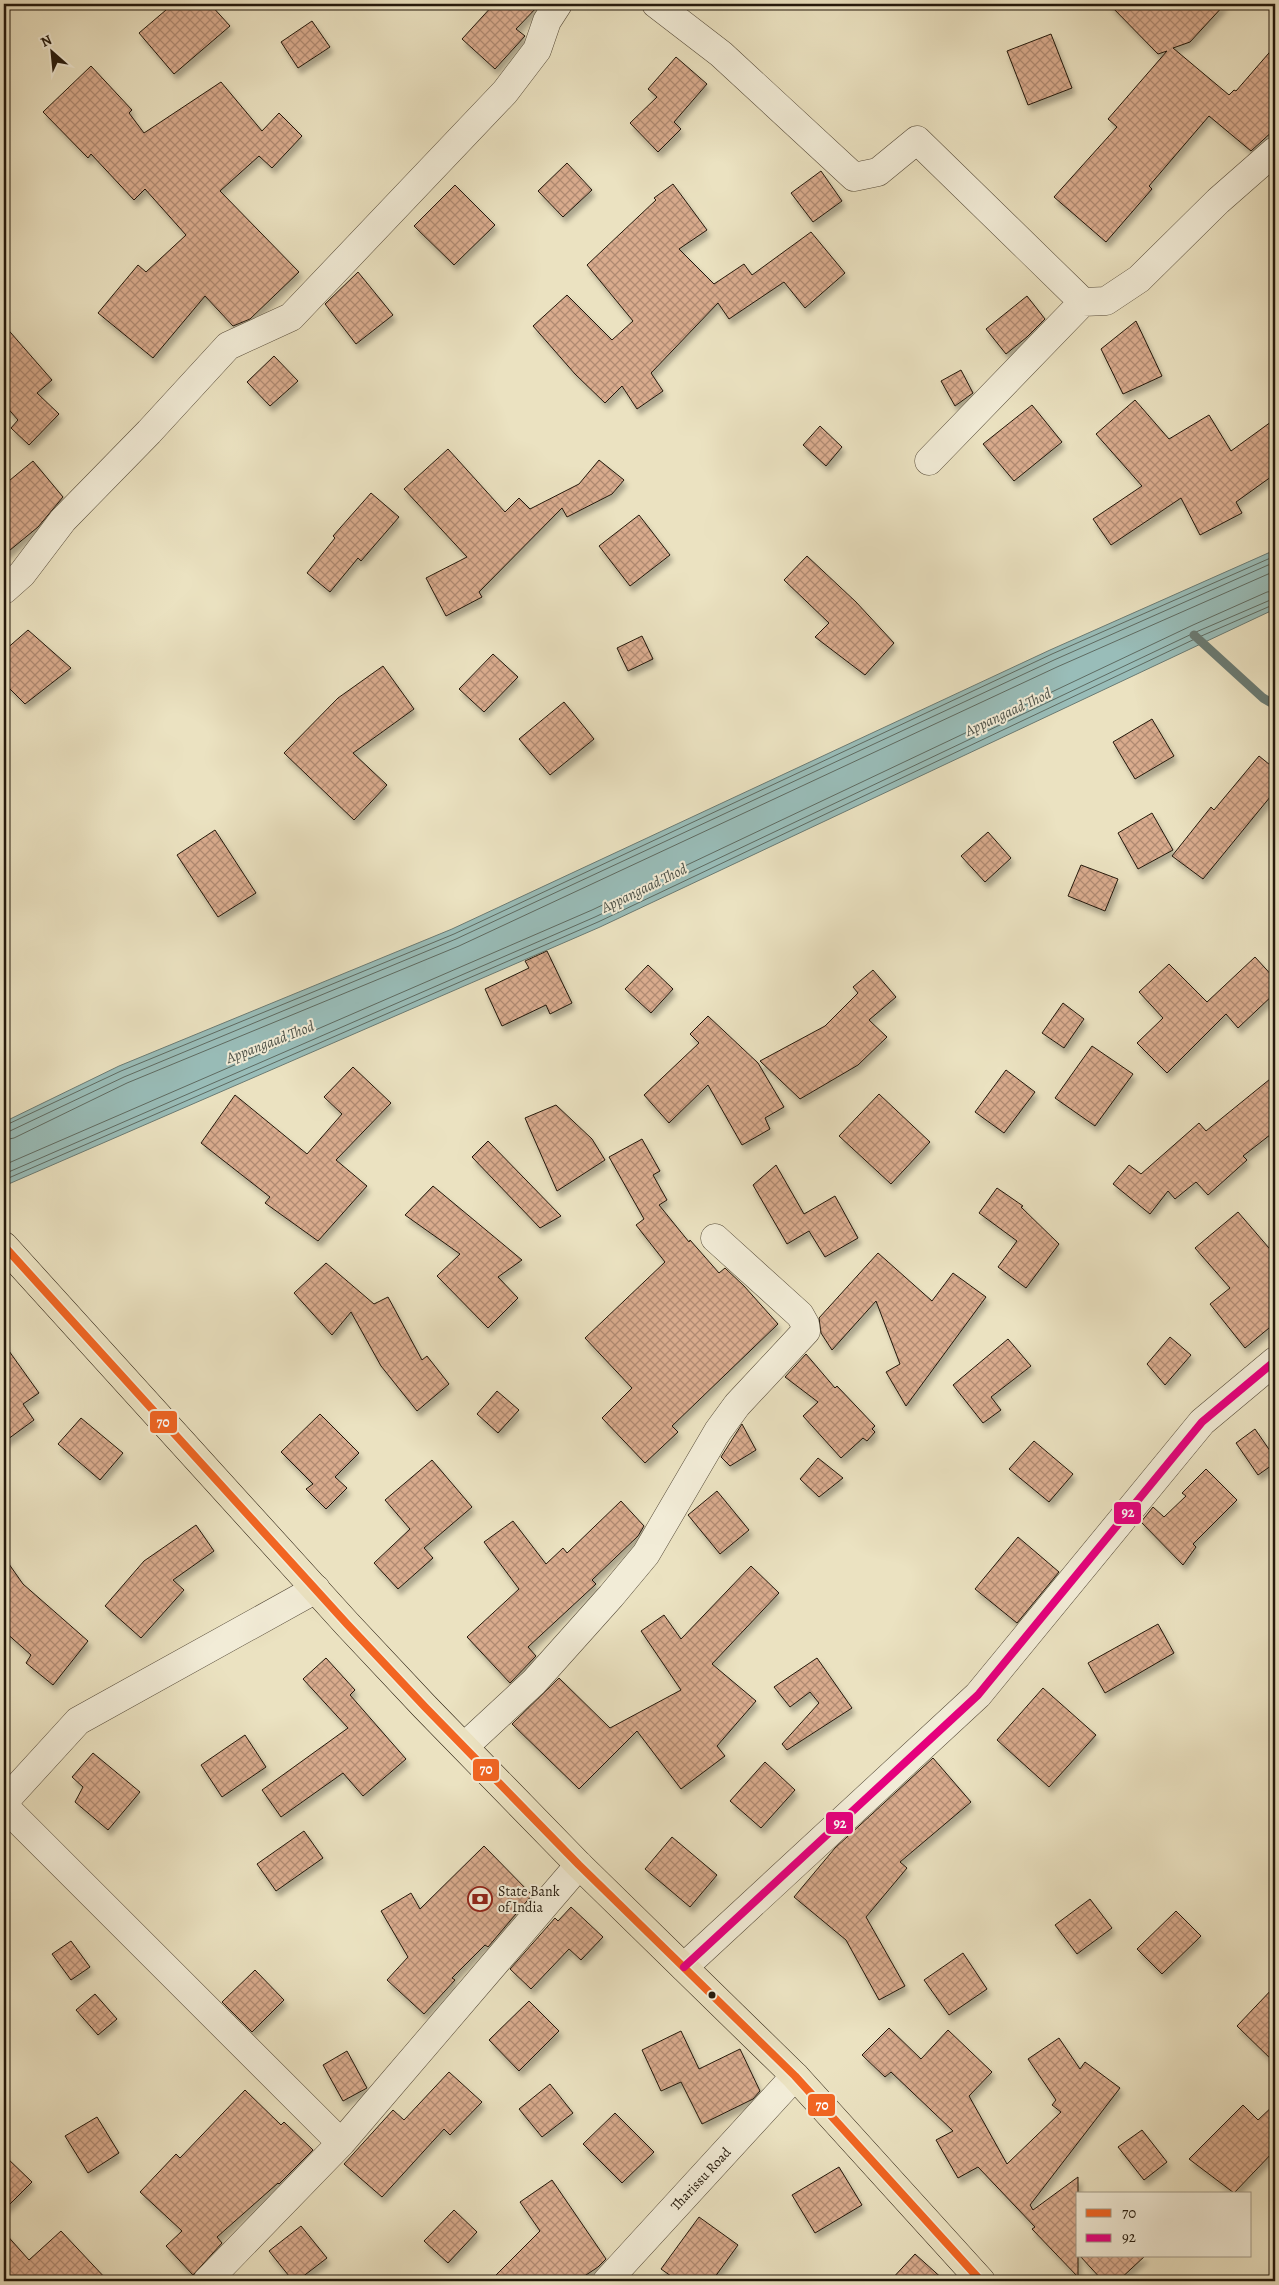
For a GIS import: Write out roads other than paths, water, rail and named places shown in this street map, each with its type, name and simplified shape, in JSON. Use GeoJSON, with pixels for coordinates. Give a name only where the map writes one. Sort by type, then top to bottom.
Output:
{"type":"FeatureCollection","features":[{"type":"Feature","properties":{"kind":"main road"},"geometry":{"type":"LineString","coordinates":[[4,1246],[424,1707],[465,1746],[579,1865],[795,2076],[982,2281]]}},
{"type":"Feature","properties":{"kind":"street"},"geometry":{"type":"LineString","coordinates":[[4,590],[22,574],[63,520],[149,432],[228,346],[291,317],[505,92],[537,50],[547,21],[558,4]]}},
{"type":"Feature","properties":{"kind":"street"},"geometry":{"type":"LineString","coordinates":[[656,4],[721,54],[854,177],[878,172],[917,140],[1083,302],[1106,302],[1139,279],[1218,201],[1275,151]]}},
{"type":"Feature","properties":{"kind":"street"},"geometry":{"type":"LineString","coordinates":[[929,461],[1083,302]]}},
{"type":"Feature","properties":{"kind":"street"},"geometry":{"type":"LineString","coordinates":[[465,1746],[534,1682],[646,1554],[718,1431],[732,1411],[806,1331],[805,1324],[800,1315],[715,1238]]}},
{"type":"Feature","properties":{"kind":"street"},"geometry":{"type":"LineString","coordinates":[[684,1966],[978,1695],[1202,1422],[1275,1362]]}},
{"type":"Feature","properties":{"kind":"street"},"geometry":{"type":"LineString","coordinates":[[4,1802],[78,1721],[316,1589]]}},
{"type":"Feature","properties":{"kind":"street"},"geometry":{"type":"LineString","coordinates":[[4,1806],[340,2143]]}},
{"type":"Feature","properties":{"kind":"street"},"geometry":{"type":"LineString","coordinates":[[207,2281],[340,2143],[579,1865]]}},
{"type":"Feature","properties":{"kind":"street","name":"Tharissu Road"},"geometry":{"type":"LineString","coordinates":[[607,2281],[795,2076]]}},
{"type":"Feature","properties":{"kind":"water","name":"Appangaad Thod"},"geometry":{"type":"Polygon","coordinates":[[[1275,550],[1275,609],[600,927],[4,1186],[4,1122],[119,1066],[452,929],[1050,650],[1275,550]]]}},
{"type":"Feature","properties":{"kind":"waterway"},"geometry":{"type":"LineString","coordinates":[[1194,635],[1263,698],[1275,705]]}},
{"type":"Feature","properties":{"kind":"place","name":"State Bank of India"},"geometry":{"type":"Point","coordinates":[480,1899]}}]}
